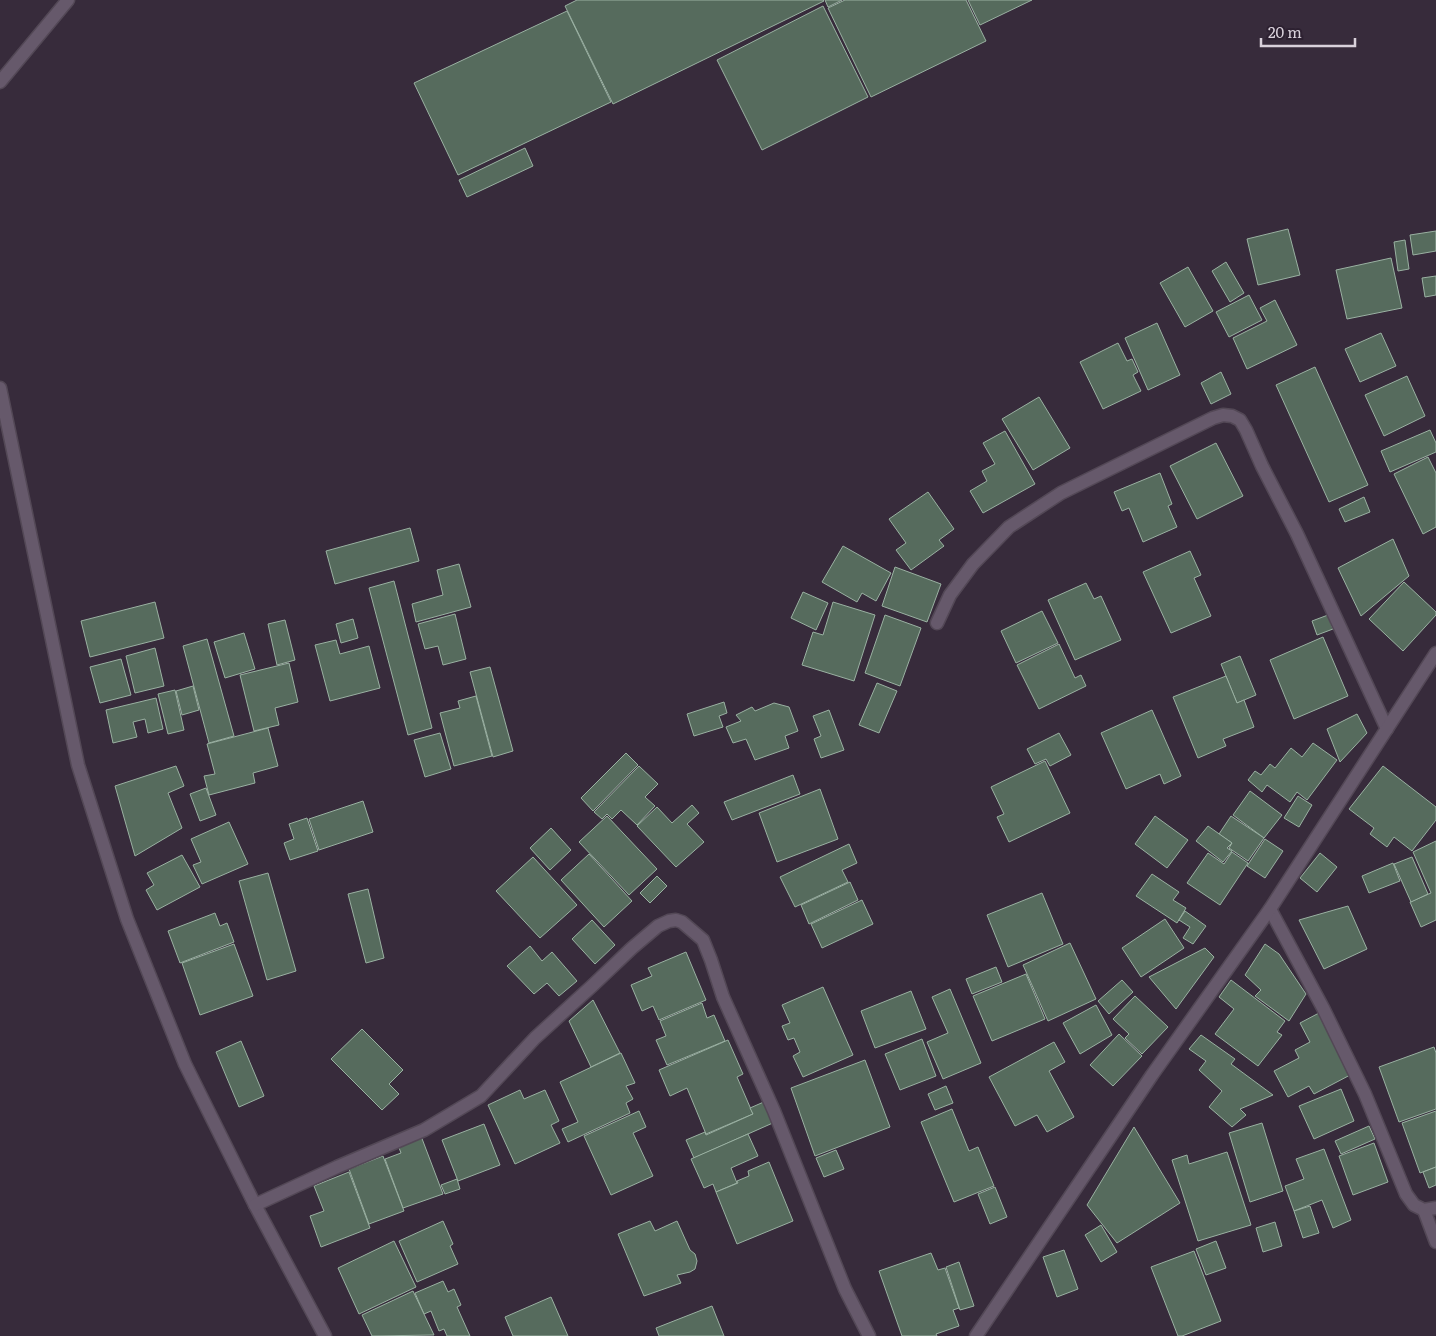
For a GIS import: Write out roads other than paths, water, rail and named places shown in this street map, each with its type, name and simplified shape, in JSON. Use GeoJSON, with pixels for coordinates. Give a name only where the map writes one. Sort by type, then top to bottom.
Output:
{"type":"FeatureCollection","features":[{"type":"Feature","properties":{"kind":"street"},"geometry":{"type":"LineString","coordinates":[[0,82],[68,0]]}},
{"type":"Feature","properties":{"kind":"street"},"geometry":{"type":"LineString","coordinates":[[0,388],[78,765],[127,918],[185,1064],[255,1206],[325,1336]]}},
{"type":"Feature","properties":{"kind":"street"},"geometry":{"type":"LineString","coordinates":[[937,623],[950,594],[973,564],[1009,527],[1070,489],[1213,418],[1232,416],[1240,420],[1246,430],[1297,534],[1386,729]]}},
{"type":"Feature","properties":{"kind":"street"},"geometry":{"type":"LineString","coordinates":[[976,1336],[1152,1075],[1270,909],[1436,653]]}},
{"type":"Feature","properties":{"kind":"street"},"geometry":{"type":"LineString","coordinates":[[1270,909],[1323,1008],[1360,1086],[1406,1194],[1414,1205],[1430,1209],[1436,1242]]}},
{"type":"Feature","properties":{"kind":"street"},"geometry":{"type":"LineString","coordinates":[[255,1206],[336,1167],[424,1130],[481,1096],[535,1038],[632,948],[658,926],[676,920],[682,922],[703,940],[723,997],[774,1111],[845,1289],[869,1336]]}}]}
